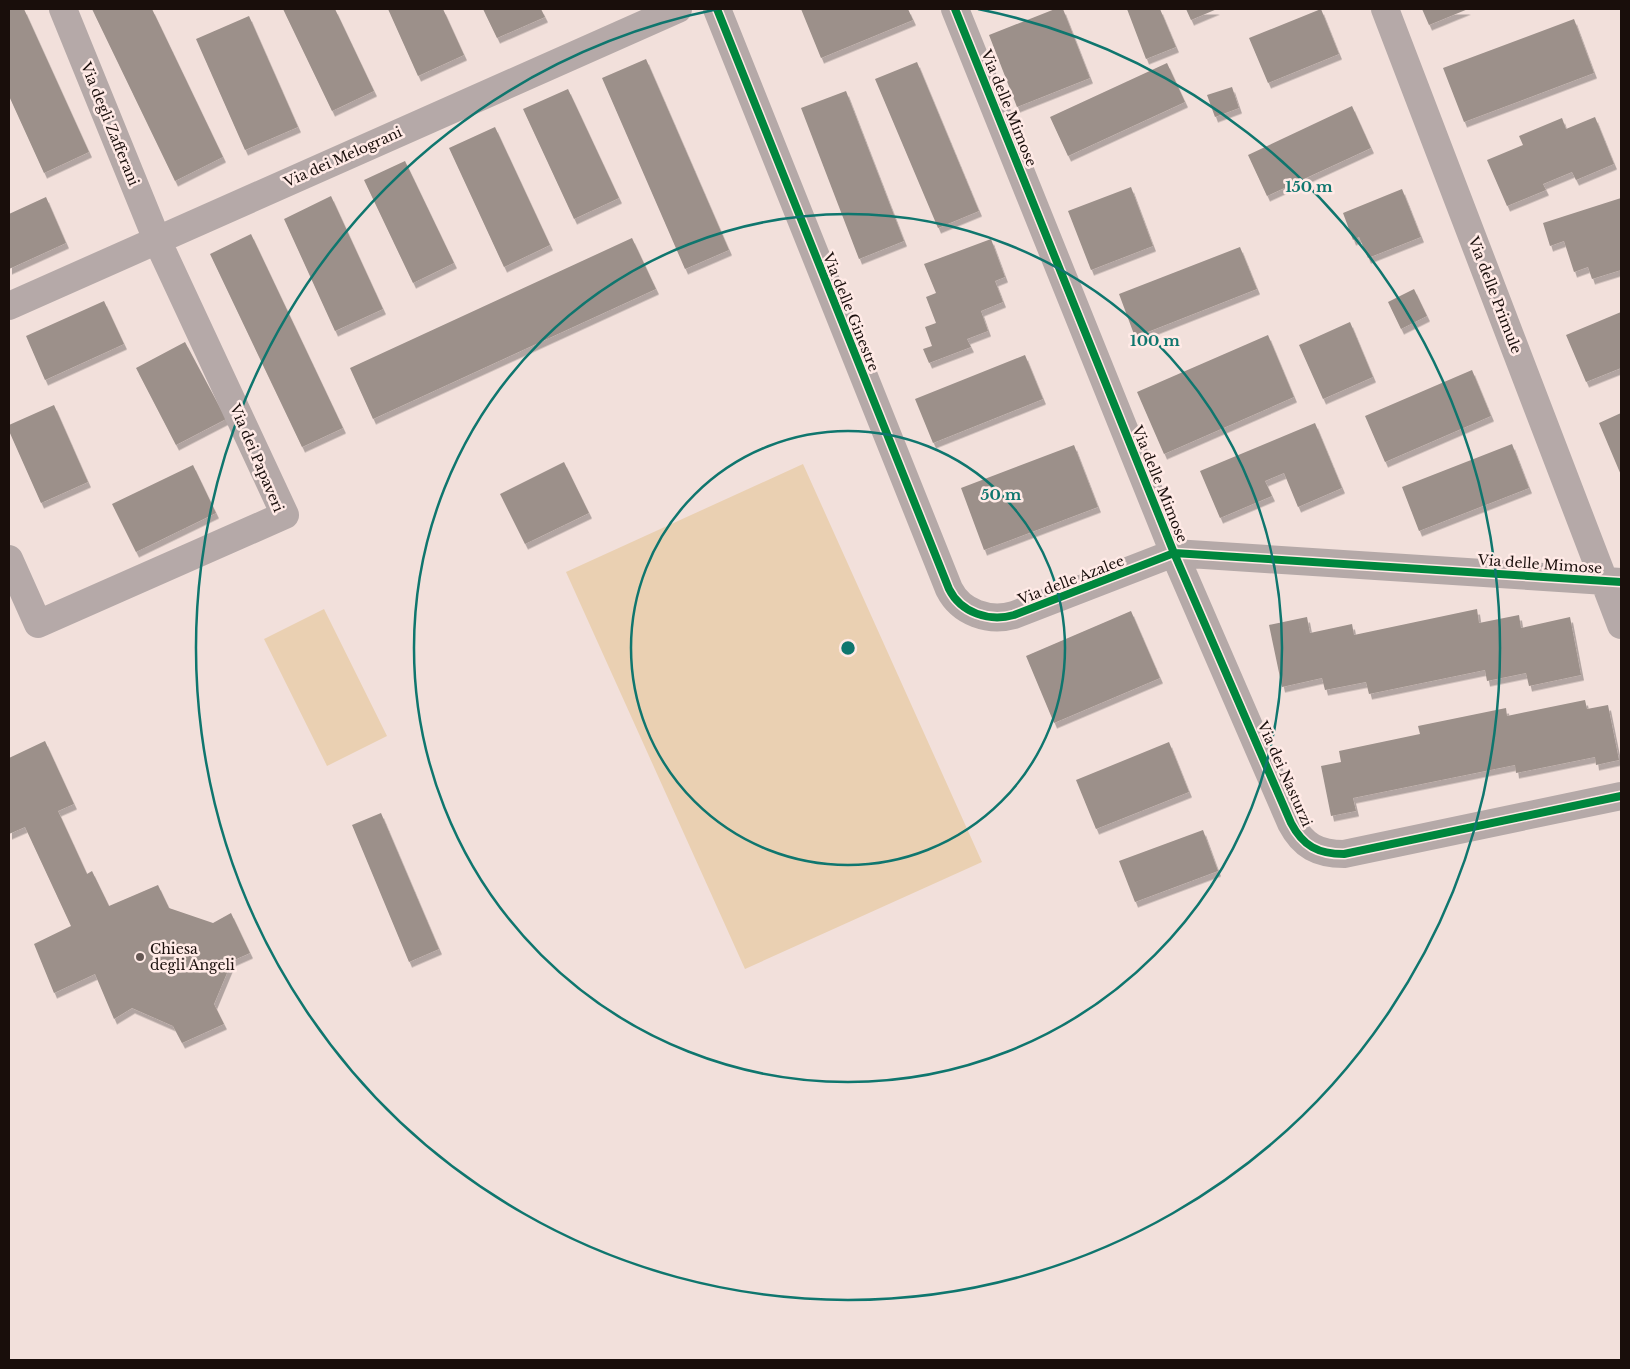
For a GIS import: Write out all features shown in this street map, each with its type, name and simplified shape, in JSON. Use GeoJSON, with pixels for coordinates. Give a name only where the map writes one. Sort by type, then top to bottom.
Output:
{"type":"FeatureCollection","features":[{"type":"Feature","properties":{"kind":"street","name":"Via degli Zafferani"},"geometry":{"type":"LineString","coordinates":[[63,9],[157,240]]}},
{"type":"Feature","properties":{"kind":"street","name":"Via dei Melograni"},"geometry":{"type":"LineString","coordinates":[[9,306],[678,9]]}},
{"type":"Feature","properties":{"kind":"street","name":"Via delle Ginestre"},"geometry":{"type":"LineString","coordinates":[[717,9],[949,590],[959,604],[976,614]]}},
{"type":"Feature","properties":{"kind":"street","name":"Via delle Mimose"},"geometry":{"type":"LineString","coordinates":[[955,9],[1174,553],[1613,581]]}},
{"type":"Feature","properties":{"kind":"street","name":"Via delle Primule"},"geometry":{"type":"LineString","coordinates":[[1385,9],[1613,581]]}},
{"type":"Feature","properties":{"kind":"street","name":"Via dei Papaveri"},"geometry":{"type":"LineString","coordinates":[[9,559],[38,624],[285,515],[157,240]]}},
{"type":"Feature","properties":{"kind":"street","name":"Via delle Azalee"},"geometry":{"type":"LineString","coordinates":[[976,614],[996,618],[1014,615],[1174,553]]}},
{"type":"Feature","properties":{"kind":"street","name":"Via dei Nasturzi"},"geometry":{"type":"LineString","coordinates":[[1174,553],[1291,823],[1300,838],[1316,850],[1334,854],[1354,852],[1621,796]]}},
{"type":"Feature","properties":{"kind":"street"},"geometry":{"type":"LineString","coordinates":[[1613,581],[1621,625]]}},
{"type":"Feature","properties":{"kind":"shaded area"},"geometry":{"type":"Polygon","coordinates":[[[803,464],[982,862],[745,969],[566,572],[803,464]]]}},
{"type":"Feature","properties":{"kind":"shaded area"},"geometry":{"type":"Polygon","coordinates":[[[324,609],[387,736],[327,766],[264,639],[324,609]]]}},
{"type":"Feature","properties":{"kind":"building"},"geometry":{"type":"Polygon","coordinates":[[[9,9],[24,9],[89,152],[44,173],[9,96],[9,9]]]}},
{"type":"Feature","properties":{"kind":"building"},"geometry":{"type":"Polygon","coordinates":[[[92,9],[152,9],[223,157],[175,181],[92,9]]]}},
{"type":"Feature","properties":{"kind":"building"},"geometry":{"type":"Polygon","coordinates":[[[283,9],[335,9],[374,91],[332,111],[283,9]]]}},
{"type":"Feature","properties":{"kind":"building"},"geometry":{"type":"Polygon","coordinates":[[[388,9],[443,9],[464,55],[418,76],[388,9]]]}},
{"type":"Feature","properties":{"kind":"building"},"geometry":{"type":"Polygon","coordinates":[[[483,9],[541,9],[545,17],[497,38],[483,9]]]}},
{"type":"Feature","properties":{"kind":"building"},"geometry":{"type":"Polygon","coordinates":[[[801,9],[908,9],[913,20],[821,58],[801,9]]]}},
{"type":"Feature","properties":{"kind":"building"},"geometry":{"type":"Polygon","coordinates":[[[1055,9],[1063,9],[1090,78],[1017,107],[989,35],[1055,9]]]}},
{"type":"Feature","properties":{"kind":"building"},"geometry":{"type":"Polygon","coordinates":[[[1127,9],[1160,9],[1176,47],[1146,59],[1127,9]]]}},
{"type":"Feature","properties":{"kind":"building"},"geometry":{"type":"Polygon","coordinates":[[[1186,9],[1217,9],[1191,20],[1186,9]]]}},
{"type":"Feature","properties":{"kind":"building"},"geometry":{"type":"Polygon","coordinates":[[[1321,9],[1339,54],[1268,83],[1249,38],[1321,9]]]}},
{"type":"Feature","properties":{"kind":"building"},"geometry":{"type":"Polygon","coordinates":[[[1422,9],[1468,9],[1429,25],[1422,9]]]}},
{"type":"Feature","properties":{"kind":"building"},"geometry":{"type":"Polygon","coordinates":[[[249,16],[298,127],[245,150],[196,39],[249,16]]]}},
{"type":"Feature","properties":{"kind":"building"},"geometry":{"type":"Polygon","coordinates":[[[1574,19],[1594,73],[1464,122],[1443,68],[1574,19]]]}},
{"type":"Feature","properties":{"kind":"building"},"geometry":{"type":"Polygon","coordinates":[[[646,59],[729,250],[685,269],[602,78],[646,59]]]}},
{"type":"Feature","properties":{"kind":"building"},"geometry":{"type":"Polygon","coordinates":[[[917,62],[979,211],[938,228],[875,79],[917,62]]]}},
{"type":"Feature","properties":{"kind":"building"},"geometry":{"type":"Polygon","coordinates":[[[1167,63],[1185,102],[1068,156],[1050,117],[1167,63]]]}},
{"type":"Feature","properties":{"kind":"building"},"geometry":{"type":"Polygon","coordinates":[[[1232,87],[1239,108],[1215,117],[1207,95],[1232,87]]]}},
{"type":"Feature","properties":{"kind":"building"},"geometry":{"type":"Polygon","coordinates":[[[568,89],[619,198],[574,219],[523,109],[568,89]]]}},
{"type":"Feature","properties":{"kind":"building"},"geometry":{"type":"Polygon","coordinates":[[[846,91],[904,241],[859,259],[801,108],[846,91]]]}},
{"type":"Feature","properties":{"kind":"building"},"geometry":{"type":"Polygon","coordinates":[[[1352,106],[1371,148],[1267,196],[1248,155],[1352,106]]]}},
{"type":"Feature","properties":{"kind":"building"},"geometry":{"type":"Polygon","coordinates":[[[1595,117],[1614,164],[1576,180],[1572,172],[1543,184],[1546,190],[1507,206],[1487,160],[1523,145],[1519,136],[1562,118],[1566,129],[1595,117]]]}},
{"type":"Feature","properties":{"kind":"building"},"geometry":{"type":"Polygon","coordinates":[[[495,127],[550,245],[504,267],[449,148],[495,127]]]}},
{"type":"Feature","properties":{"kind":"building"},"geometry":{"type":"Polygon","coordinates":[[[405,161],[454,263],[413,283],[364,180],[405,161]]]}},
{"type":"Feature","properties":{"kind":"building"},"geometry":{"type":"Polygon","coordinates":[[[1131,187],[1153,246],[1091,270],[1068,211],[1131,187]]]}},
{"type":"Feature","properties":{"kind":"building"},"geometry":{"type":"Polygon","coordinates":[[[1402,189],[1421,237],[1368,258],[1359,237],[1353,240],[1343,213],[1402,189]]]}},
{"type":"Feature","properties":{"kind":"building"},"geometry":{"type":"Polygon","coordinates":[[[331,196],[383,309],[335,331],[284,219],[331,196]]]}},
{"type":"Feature","properties":{"kind":"building"},"geometry":{"type":"Polygon","coordinates":[[[46,197],[66,243],[9,269],[9,214],[46,197]]]}},
{"type":"Feature","properties":{"kind":"building"},"geometry":{"type":"Polygon","coordinates":[[[1621,198],[1621,270],[1592,279],[1588,267],[1574,272],[1564,241],[1550,246],[1543,223],[1621,198]]]}},
{"type":"Feature","properties":{"kind":"building"},"geometry":{"type":"Polygon","coordinates":[[[251,234],[343,428],[302,447],[210,254],[251,234]]]}},
{"type":"Feature","properties":{"kind":"building"},"geometry":{"type":"Polygon","coordinates":[[[632,238],[656,289],[373,419],[350,368],[632,238]]]}},
{"type":"Feature","properties":{"kind":"building"},"geometry":{"type":"Polygon","coordinates":[[[991,239],[1005,277],[995,281],[1003,302],[981,311],[988,331],[967,339],[971,347],[929,363],[923,349],[932,346],[925,327],[936,323],[926,297],[936,293],[924,264],[991,239]]]}},
{"type":"Feature","properties":{"kind":"building"},"geometry":{"type":"Polygon","coordinates":[[[1240,247],[1257,289],[1135,337],[1119,294],[1240,247]]]}},
{"type":"Feature","properties":{"kind":"building"},"geometry":{"type":"Polygon","coordinates":[[[1414,289],[1427,316],[1401,329],[1388,302],[1414,289]]]}},
{"type":"Feature","properties":{"kind":"building"},"geometry":{"type":"Polygon","coordinates":[[[104,301],[124,344],[45,380],[26,336],[104,301]]]}},
{"type":"Feature","properties":{"kind":"building"},"geometry":{"type":"Polygon","coordinates":[[[1621,312],[1621,368],[1586,382],[1566,335],[1621,312]]]}},
{"type":"Feature","properties":{"kind":"building"},"geometry":{"type":"Polygon","coordinates":[[[1350,322],[1373,377],[1323,399],[1299,345],[1350,322]]]}},
{"type":"Feature","properties":{"kind":"building"},"geometry":{"type":"Polygon","coordinates":[[[1268,335],[1294,397],[1164,454],[1137,392],[1268,335]]]}},
{"type":"Feature","properties":{"kind":"building"},"geometry":{"type":"Polygon","coordinates":[[[185,342],[226,419],[176,445],[136,368],[185,342]]]}},
{"type":"Feature","properties":{"kind":"building"},"geometry":{"type":"Polygon","coordinates":[[[1025,355],[1043,399],[933,443],[915,399],[1025,355]]]}},
{"type":"Feature","properties":{"kind":"building"},"geometry":{"type":"Polygon","coordinates":[[[1472,370],[1491,416],[1385,462],[1365,416],[1472,370]]]}},
{"type":"Feature","properties":{"kind":"building"},"geometry":{"type":"Polygon","coordinates":[[[54,405],[88,482],[41,503],[9,431],[9,425],[54,405]]]}},
{"type":"Feature","properties":{"kind":"building"},"geometry":{"type":"Polygon","coordinates":[[[1621,413],[1621,475],[1599,423],[1621,413]]]}},
{"type":"Feature","properties":{"kind":"building"},"geometry":{"type":"Polygon","coordinates":[[[1315,423],[1342,488],[1298,507],[1284,473],[1265,481],[1272,496],[1220,518],[1200,471],[1315,423]]]}},
{"type":"Feature","properties":{"kind":"building"},"geometry":{"type":"Polygon","coordinates":[[[1512,444],[1529,488],[1419,531],[1402,487],[1512,444]]]}},
{"type":"Feature","properties":{"kind":"building"},"geometry":{"type":"Polygon","coordinates":[[[1074,445],[1098,507],[984,550],[961,488],[1074,445]]]}},
{"type":"Feature","properties":{"kind":"building"},"geometry":{"type":"Polygon","coordinates":[[[564,462],[589,513],[525,544],[500,494],[564,462]]]}},
{"type":"Feature","properties":{"kind":"building"},"geometry":{"type":"Polygon","coordinates":[[[193,465],[216,513],[136,552],[112,504],[193,465]]]}},
{"type":"Feature","properties":{"kind":"building"},"geometry":{"type":"Polygon","coordinates":[[[1477,609],[1479,623],[1519,615],[1521,628],[1570,617],[1581,675],[1529,686],[1526,673],[1487,681],[1485,670],[1369,694],[1366,682],[1325,690],[1322,678],[1282,687],[1269,625],[1307,617],[1310,633],[1352,624],[1354,635],[1477,609]]]}},
{"type":"Feature","properties":{"kind":"building"},"geometry":{"type":"Polygon","coordinates":[[[1131,611],[1160,678],[1054,723],[1026,656],[1131,611]]]}},
{"type":"Feature","properties":{"kind":"building"},"geometry":{"type":"Polygon","coordinates":[[[1585,700],[1587,709],[1608,705],[1619,760],[1596,765],[1595,757],[1516,773],[1515,765],[1353,798],[1356,811],[1331,816],[1321,766],[1341,762],[1339,751],[1420,734],[1418,726],[1506,708],[1507,716],[1585,700]]]}},
{"type":"Feature","properties":{"kind":"building","name":"Chiesa degli Angeli"},"geometry":{"type":"Polygon","coordinates":[[[45,741],[74,804],[58,811],[87,874],[92,871],[109,906],[158,885],[169,908],[213,923],[231,913],[250,953],[232,961],[214,1004],[224,1024],[182,1043],[173,1026],[132,1008],[114,1019],[95,974],[54,993],[34,944],[71,926],[25,827],[9,834],[9,758],[45,741]]]}},
{"type":"Feature","properties":{"kind":"building"},"geometry":{"type":"Polygon","coordinates":[[[1169,742],[1189,792],[1096,829],[1076,780],[1169,742]]]}},
{"type":"Feature","properties":{"kind":"building"},"geometry":{"type":"Polygon","coordinates":[[[381,813],[439,949],[409,962],[352,825],[381,813]]]}},
{"type":"Feature","properties":{"kind":"building"},"geometry":{"type":"Polygon","coordinates":[[[1203,830],[1218,871],[1135,902],[1119,861],[1203,830]]]}},
{"type":"Feature","properties":{"kind":"cycle path"},"geometry":{"type":"LineString","coordinates":[[717,9],[949,589],[954,597],[968,610],[977,614],[995,617],[1014,615],[1174,553],[1621,582]]}},
{"type":"Feature","properties":{"kind":"cycle path"},"geometry":{"type":"LineString","coordinates":[[955,9],[1174,553],[1291,823],[1301,838],[1319,850],[1344,854],[1621,796]]}},
{"type":"Feature","properties":{"kind":"place","name":"Chiesa degli Angeli"},"geometry":{"type":"Point","coordinates":[140,957]}}]}
